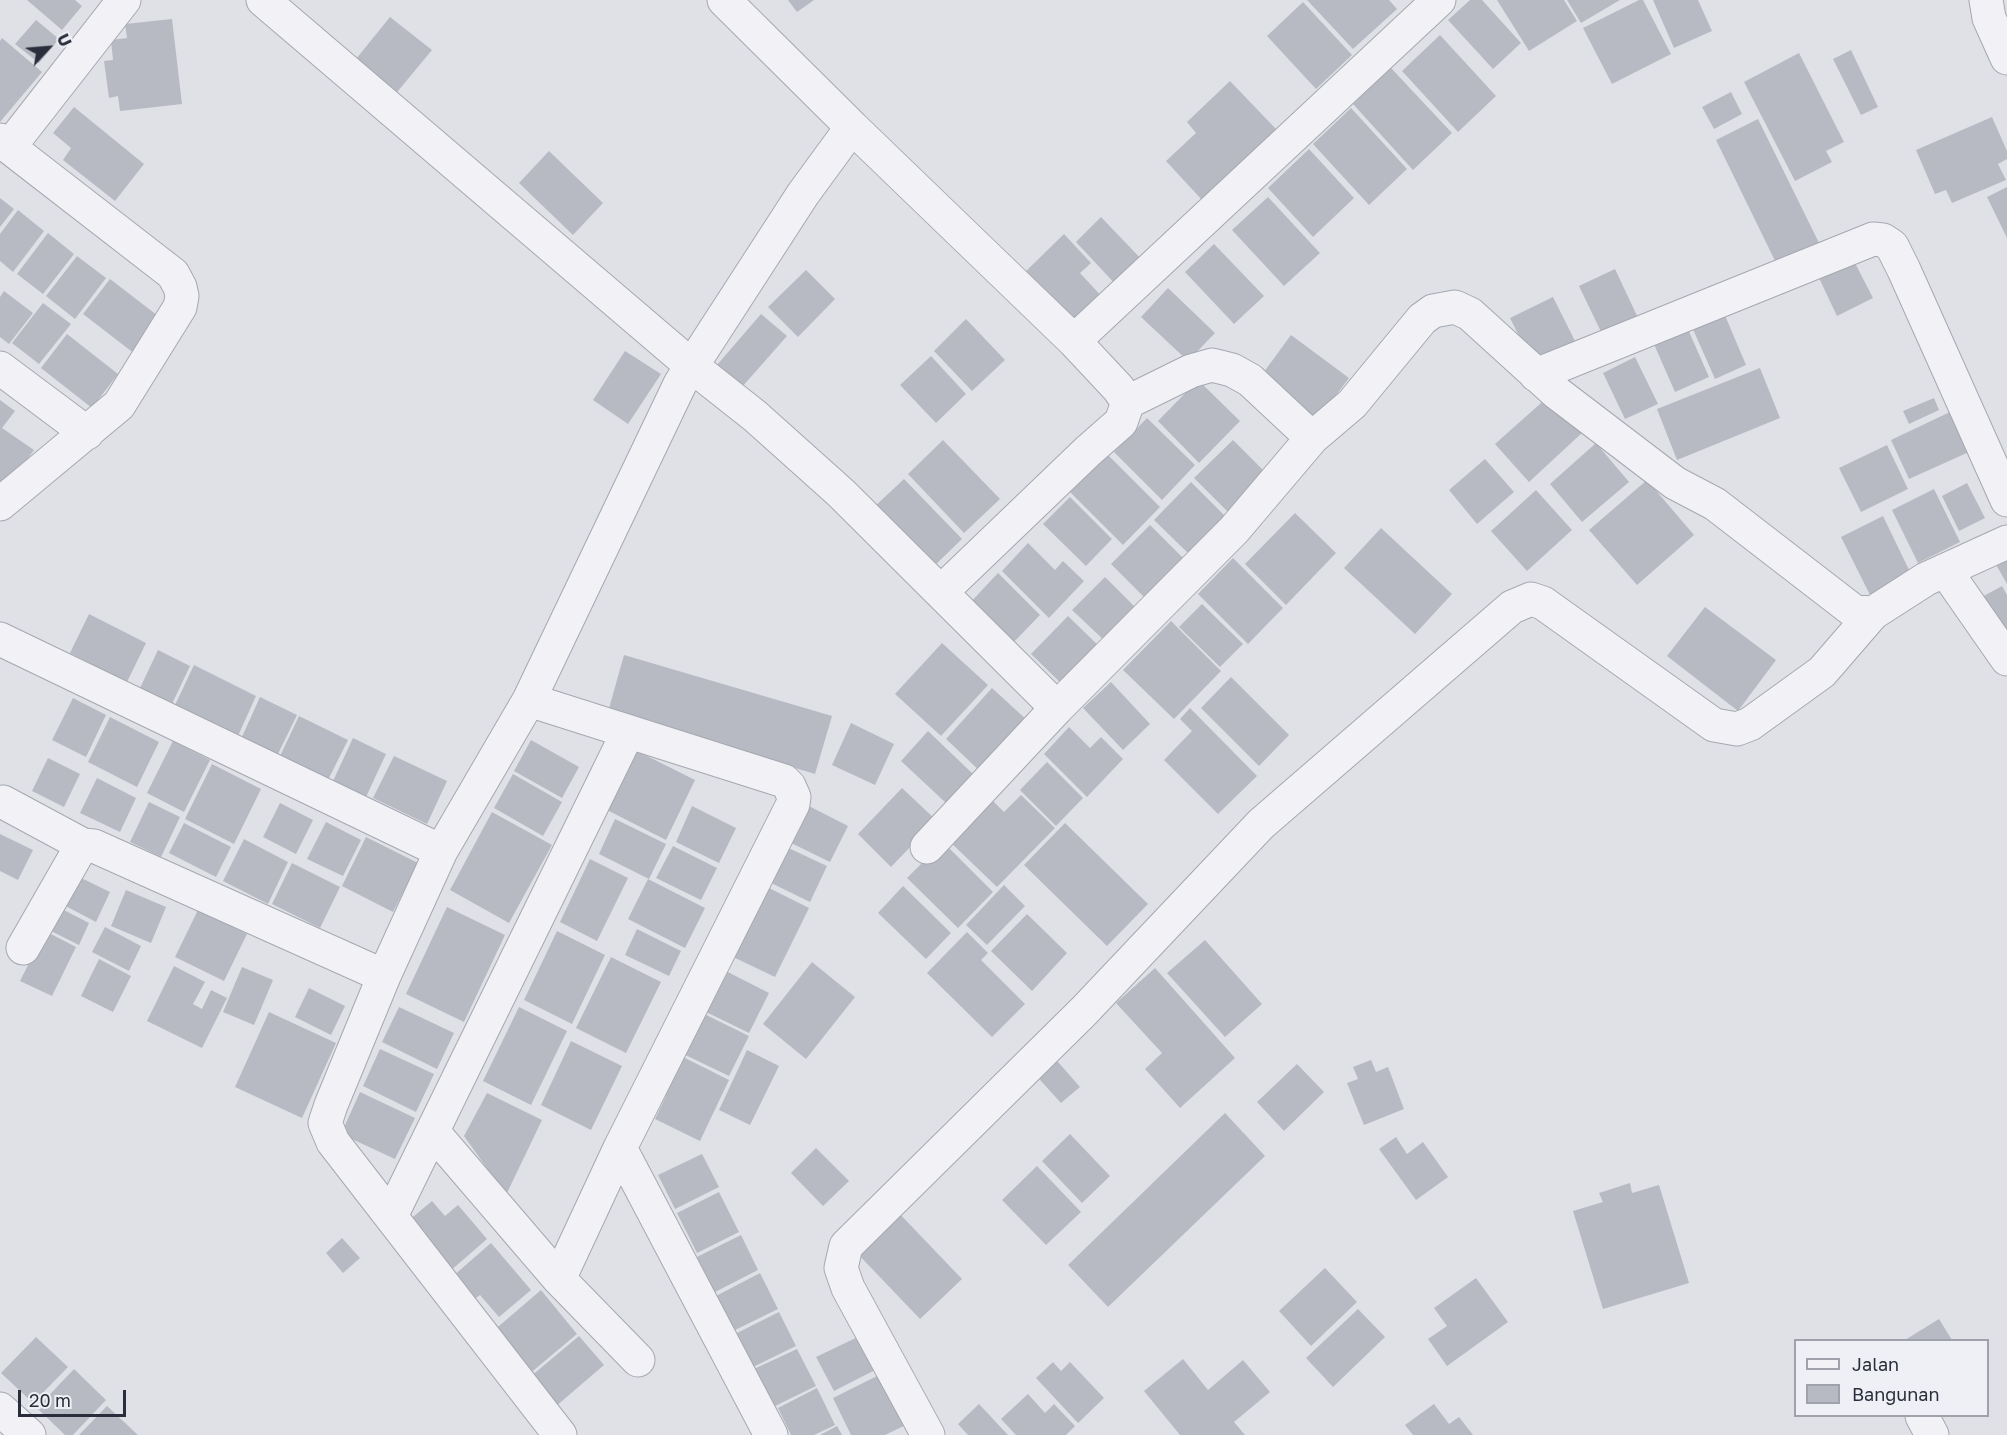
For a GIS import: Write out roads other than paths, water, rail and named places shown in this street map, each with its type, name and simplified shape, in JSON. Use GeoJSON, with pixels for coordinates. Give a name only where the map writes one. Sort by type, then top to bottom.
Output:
{"type":"FeatureCollection","features":[{"type":"Feature","properties":{"kind":"street"},"geometry":{"type":"LineString","coordinates":[[0,504],[87,434],[119,405],[180,307],[182,296],[173,274],[5,143],[124,0]]}},
{"type":"Feature","properties":{"kind":"street"},"geometry":{"type":"LineString","coordinates":[[263,0],[693,367],[755,416],[841,493],[1057,708]]}},
{"type":"Feature","properties":{"kind":"street"},"geometry":{"type":"LineString","coordinates":[[724,0],[1074,342],[1118,388],[1128,402]]}},
{"type":"Feature","properties":{"kind":"street"},"geometry":{"type":"LineString","coordinates":[[1074,342],[1438,0]]}},
{"type":"Feature","properties":{"kind":"street"},"geometry":{"type":"LineString","coordinates":[[1986,0],[1989,18],[2007,58]]}},
{"type":"Feature","properties":{"kind":"street"},"geometry":{"type":"LineString","coordinates":[[561,1435],[333,1142],[325,1123],[384,976],[441,851],[529,700],[680,384],[803,194],[852,127]]}},
{"type":"Feature","properties":{"kind":"street"},"geometry":{"type":"LineString","coordinates":[[1536,375],[1874,238],[1883,240],[1892,246],[1904,270],[2007,500]]}},
{"type":"Feature","properties":{"kind":"street"},"geometry":{"type":"LineString","coordinates":[[927,847],[1057,708],[1233,530],[1312,438],[1352,404],[1422,319],[1433,311],[1455,307],[1470,314],[1557,393],[1675,483],[1715,504],[1855,612],[1873,613]]}},
{"type":"Feature","properties":{"kind":"street"},"geometry":{"type":"LineString","coordinates":[[941,592],[1079,459],[1121,422],[1128,402],[1191,371],[1212,365],[1232,370],[1250,380],[1312,438]]}},
{"type":"Feature","properties":{"kind":"street"},"geometry":{"type":"LineString","coordinates":[[0,368],[87,434]]}},
{"type":"Feature","properties":{"kind":"street"},"geometry":{"type":"LineString","coordinates":[[928,1435],[848,1288],[841,1268],[846,1246],[1084,1011],[1261,824],[1512,607],[1531,599],[1543,603],[1714,725],[1737,729],[1750,724],[1822,672],[1873,613],[1935,574],[2007,542]]}},
{"type":"Feature","properties":{"kind":"street"},"geometry":{"type":"LineString","coordinates":[[1935,574],[2007,659]]}},
{"type":"Feature","properties":{"kind":"street"},"geometry":{"type":"LineString","coordinates":[[0,639],[441,851]]}},
{"type":"Feature","properties":{"kind":"street"},"geometry":{"type":"LineString","coordinates":[[529,700],[784,782],[789,786],[794,797],[793,804],[620,1148],[559,1279]]}},
{"type":"Feature","properties":{"kind":"street"},"geometry":{"type":"LineString","coordinates":[[391,1216],[628,732]]}},
{"type":"Feature","properties":{"kind":"street"},"geometry":{"type":"LineString","coordinates":[[3,802],[83,845],[94,846],[384,976]]}},
{"type":"Feature","properties":{"kind":"street"},"geometry":{"type":"LineString","coordinates":[[23,948],[83,845]]}},
{"type":"Feature","properties":{"kind":"street"},"geometry":{"type":"LineString","coordinates":[[433,1132],[559,1279],[638,1360]]}},
{"type":"Feature","properties":{"kind":"street"},"geometry":{"type":"LineString","coordinates":[[620,1148],[771,1435]]}},
{"type":"Feature","properties":{"kind":"street"},"geometry":{"type":"LineString","coordinates":[[0,1409],[30,1435]]}},
{"type":"Feature","properties":{"kind":"street"},"geometry":{"type":"LineString","coordinates":[[1923,1417],[1932,1435]]}}]}
